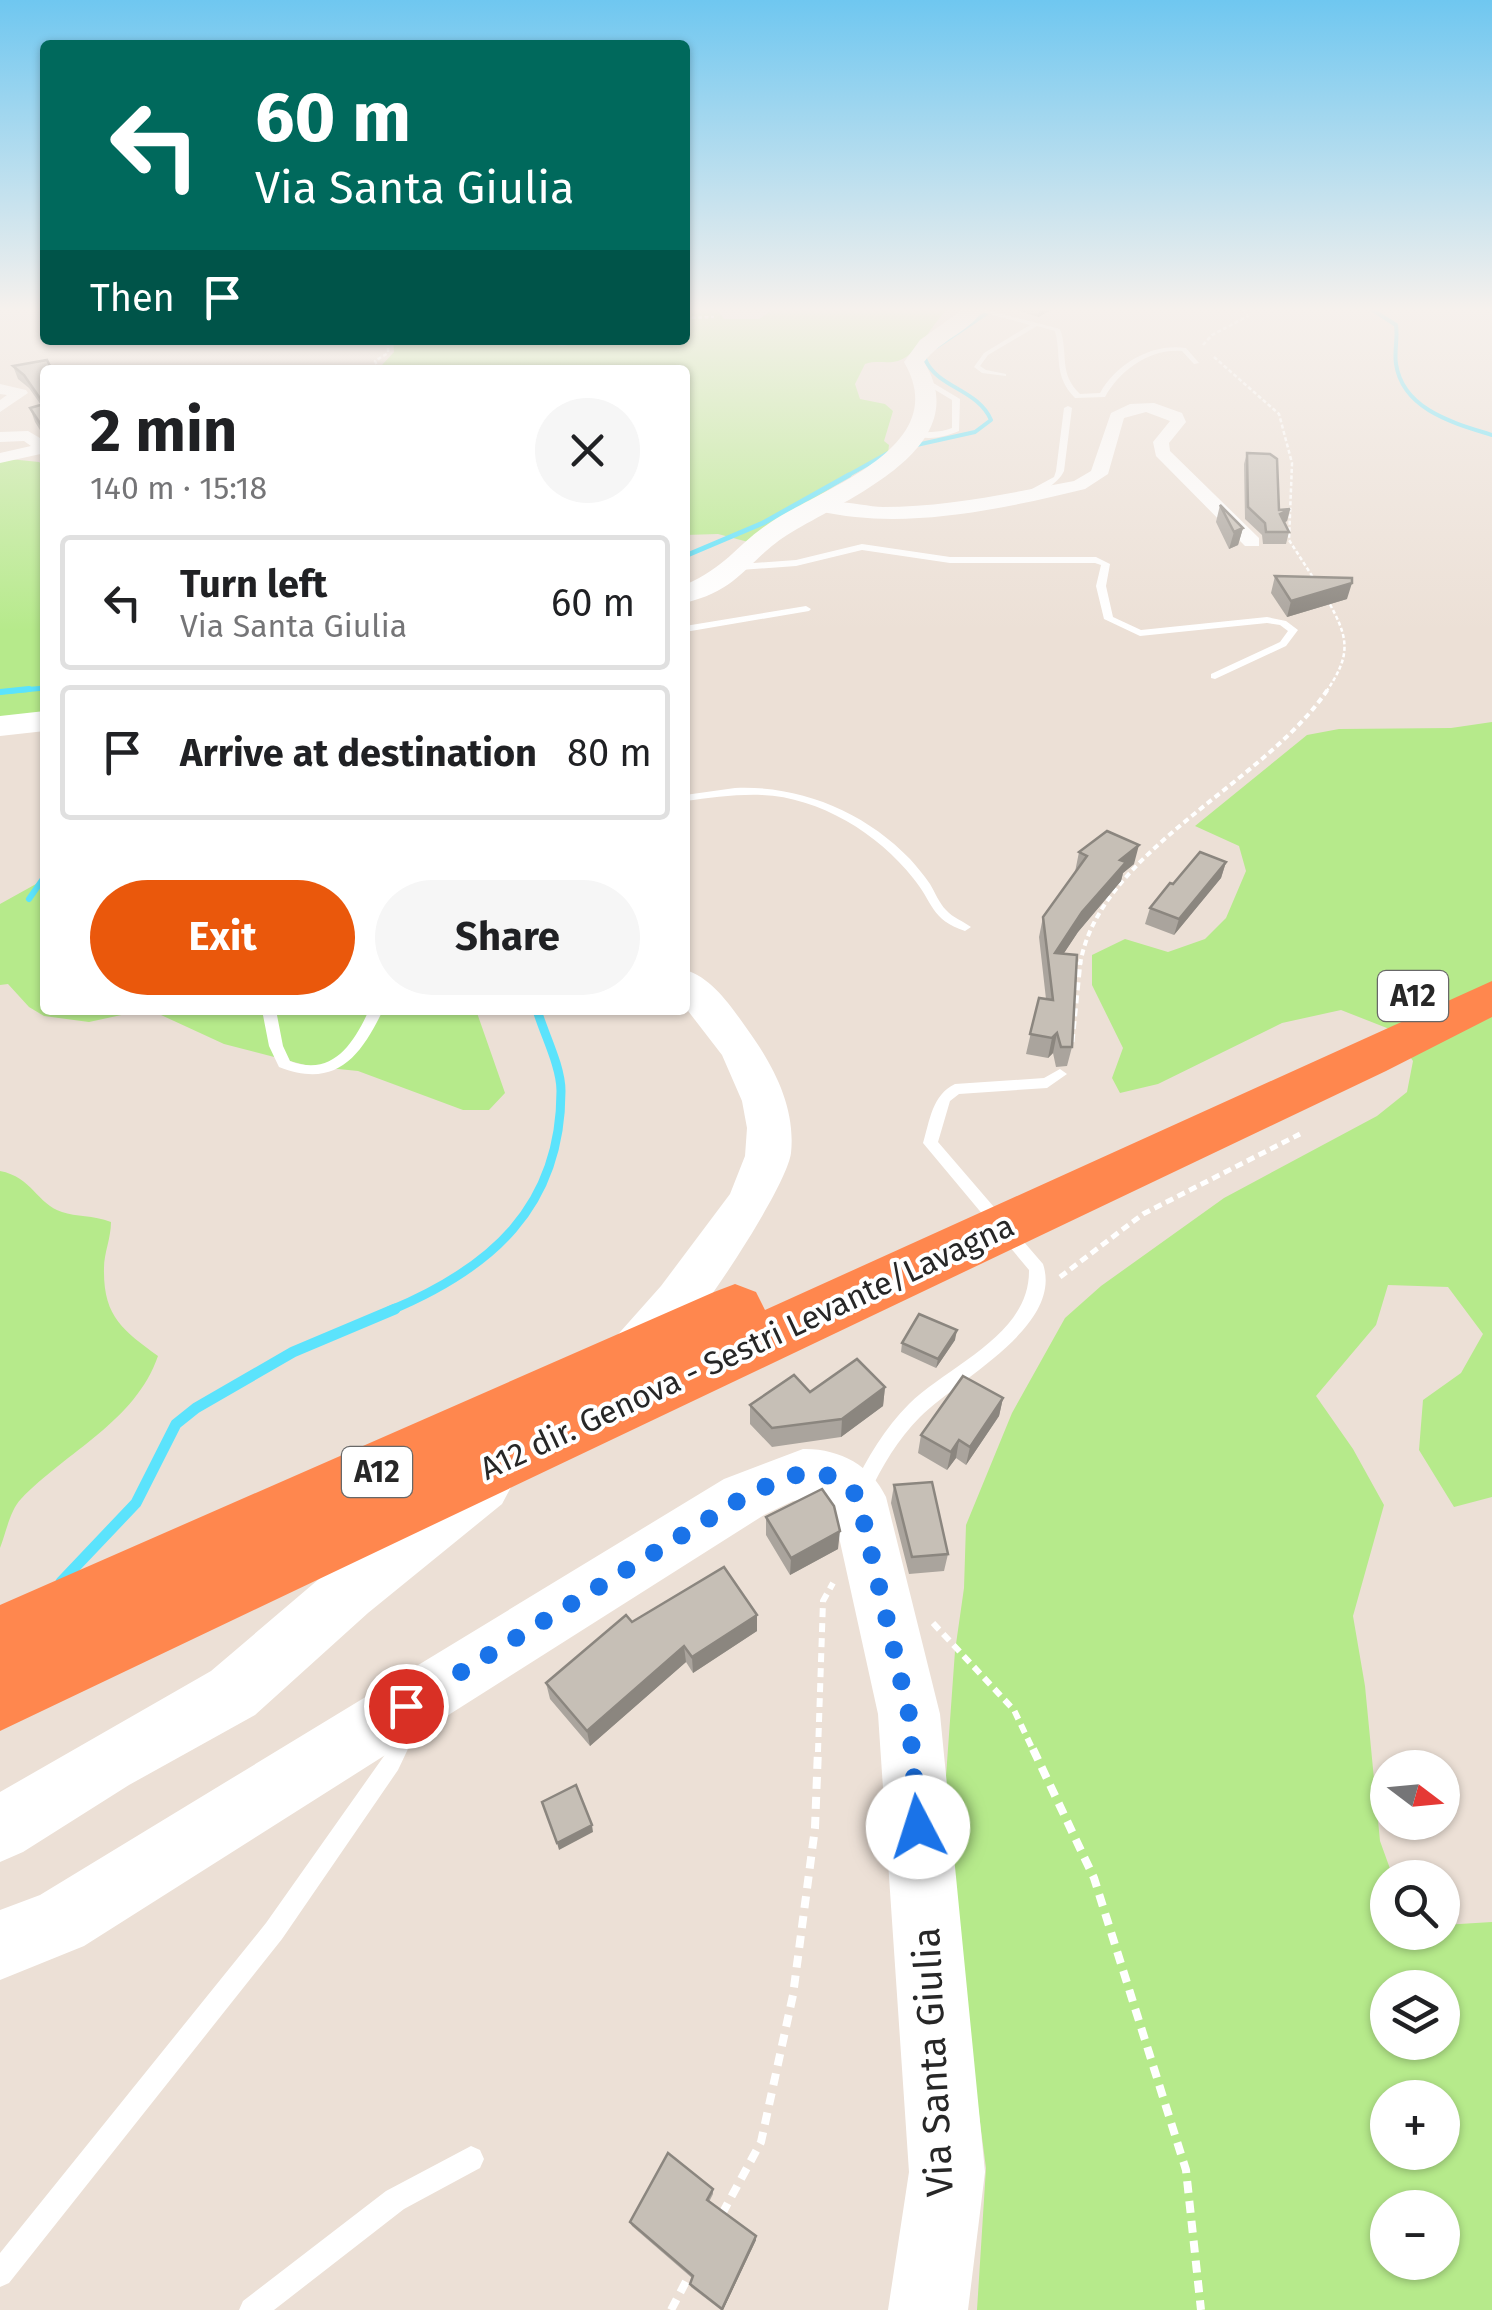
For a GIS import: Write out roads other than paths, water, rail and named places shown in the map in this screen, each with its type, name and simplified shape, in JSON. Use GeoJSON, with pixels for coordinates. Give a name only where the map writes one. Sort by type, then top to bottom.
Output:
{"type":"FeatureCollection","features":[{"type":"Feature","properties":{"kind":"highway","name":"A12"},"geometry":{"type":"LineString","coordinates":[[1351,1046],[1492,959]]}},
{"type":"Feature","properties":{"kind":"highway","name":"A12 dir. Genova - Sestri Levante/Lavagna"},"geometry":{"type":"LineString","coordinates":[[0,1693],[749,1322],[1351,1046],[1492,997]]}},
{"type":"Feature","properties":{"kind":"highway","name":"A12"},"geometry":{"type":"LineString","coordinates":[[0,1642],[749,1322]]}},
{"type":"Feature","properties":{"kind":"street"},"geometry":{"type":"LineString","coordinates":[[690,593],[740,567],[779,528],[852,490],[917,435],[924,415]]}},
{"type":"Feature","properties":{"kind":"street"},"geometry":{"type":"LineString","coordinates":[[825,506],[874,514],[1034,492],[1091,480],[1099,474],[1119,415]]}},
{"type":"Feature","properties":{"kind":"street"},"geometry":{"type":"LineString","coordinates":[[1173,415],[1178,422],[1161,442],[1162,452],[1252,542]]}},
{"type":"Feature","properties":{"kind":"street"},"geometry":{"type":"LineString","coordinates":[[0,437],[38,436]]}},
{"type":"Feature","properties":{"kind":"street"},"geometry":{"type":"LineString","coordinates":[[0,458],[40,451]]}},
{"type":"Feature","properties":{"kind":"street"},"geometry":{"type":"LineString","coordinates":[[0,726],[40,722]]}},
{"type":"Feature","properties":{"kind":"street"},"geometry":{"type":"LineString","coordinates":[[0,1830],[107,1763],[233,1693],[347,1593],[579,1412],[680,1303],[760,1183],[770,1133],[758,1082],[725,1023],[690,988]]}},
{"type":"Feature","properties":{"kind":"street"},"geometry":{"type":"LineString","coordinates":[[0,1944],[60,1922],[744,1497],[798,1472],[831,1476],[846,1483],[867,1536]]}},
{"type":"Feature","properties":{"kind":"street","name":"Via Santa Giulia"},"geometry":{"type":"LineString","coordinates":[[867,1536],[909,1714],[947,2172],[928,2310]]}},
{"type":"Feature","properties":{"kind":"lane"},"geometry":{"type":"LineString","coordinates":[[1034,492],[1060,471],[1067,415]]}},
{"type":"Feature","properties":{"kind":"lane"},"geometry":{"type":"LineString","coordinates":[[740,567],[796,563],[862,547],[950,560],[1096,560],[1106,564],[1101,586],[1109,619],[1132,632],[1267,620],[1284,623],[1293,630],[1283,644],[1214,676]]}},
{"type":"Feature","properties":{"kind":"lane"},"geometry":{"type":"LineString","coordinates":[[690,628],[806,609]]}},
{"type":"Feature","properties":{"kind":"lane"},"geometry":{"type":"LineString","coordinates":[[690,798],[785,794],[852,820],[883,841],[918,874],[946,921],[965,927]]}},
{"type":"Feature","properties":{"kind":"lane"},"geometry":{"type":"LineString","coordinates":[[270,1015],[284,1064],[310,1073],[324,1072],[352,1050],[373,1015]]}},
{"type":"Feature","properties":{"kind":"lane"},"geometry":{"type":"LineString","coordinates":[[867,1536],[873,1466],[916,1409],[1007,1335],[1038,1296],[1037,1268],[930,1143],[942,1099],[955,1090],[1047,1083],[1060,1074]]}},
{"type":"Feature","properties":{"kind":"lane"},"geometry":{"type":"LineString","coordinates":[[0,2274],[274,1931],[391,1763],[407,1731],[406,1706]]}},
{"type":"Feature","properties":{"kind":"lane"},"geometry":{"type":"LineString","coordinates":[[252,2310],[395,2200],[470,2159]]}},
{"type":"Feature","properties":{"kind":"waterway"},"geometry":{"type":"LineString","coordinates":[[912,446],[975,432],[991,420],[988,415]]}},
{"type":"Feature","properties":{"kind":"waterway"},"geometry":{"type":"LineString","coordinates":[[1438,415],[1492,435]]}},
{"type":"Feature","properties":{"kind":"waterway"},"geometry":{"type":"LineString","coordinates":[[845,477],[888,453]]}},
{"type":"Feature","properties":{"kind":"waterway"},"geometry":{"type":"LineString","coordinates":[[690,554],[763,523],[849,475]]}},
{"type":"Feature","properties":{"kind":"waterway"},"geometry":{"type":"LineString","coordinates":[[29,689],[0,692],[40,688]]}},
{"type":"Feature","properties":{"kind":"waterway"},"geometry":{"type":"LineString","coordinates":[[29,899],[40,883]]}},
{"type":"Feature","properties":{"kind":"waterway"},"geometry":{"type":"LineString","coordinates":[[389,1311],[425,1294],[488,1254],[533,1201],[548,1169],[558,1132],[561,1091],[539,1015]]}},
{"type":"Feature","properties":{"kind":"waterway"},"geometry":{"type":"LineString","coordinates":[[61,1582],[136,1503],[176,1424],[196,1408],[293,1352],[395,1309]]}}]}
